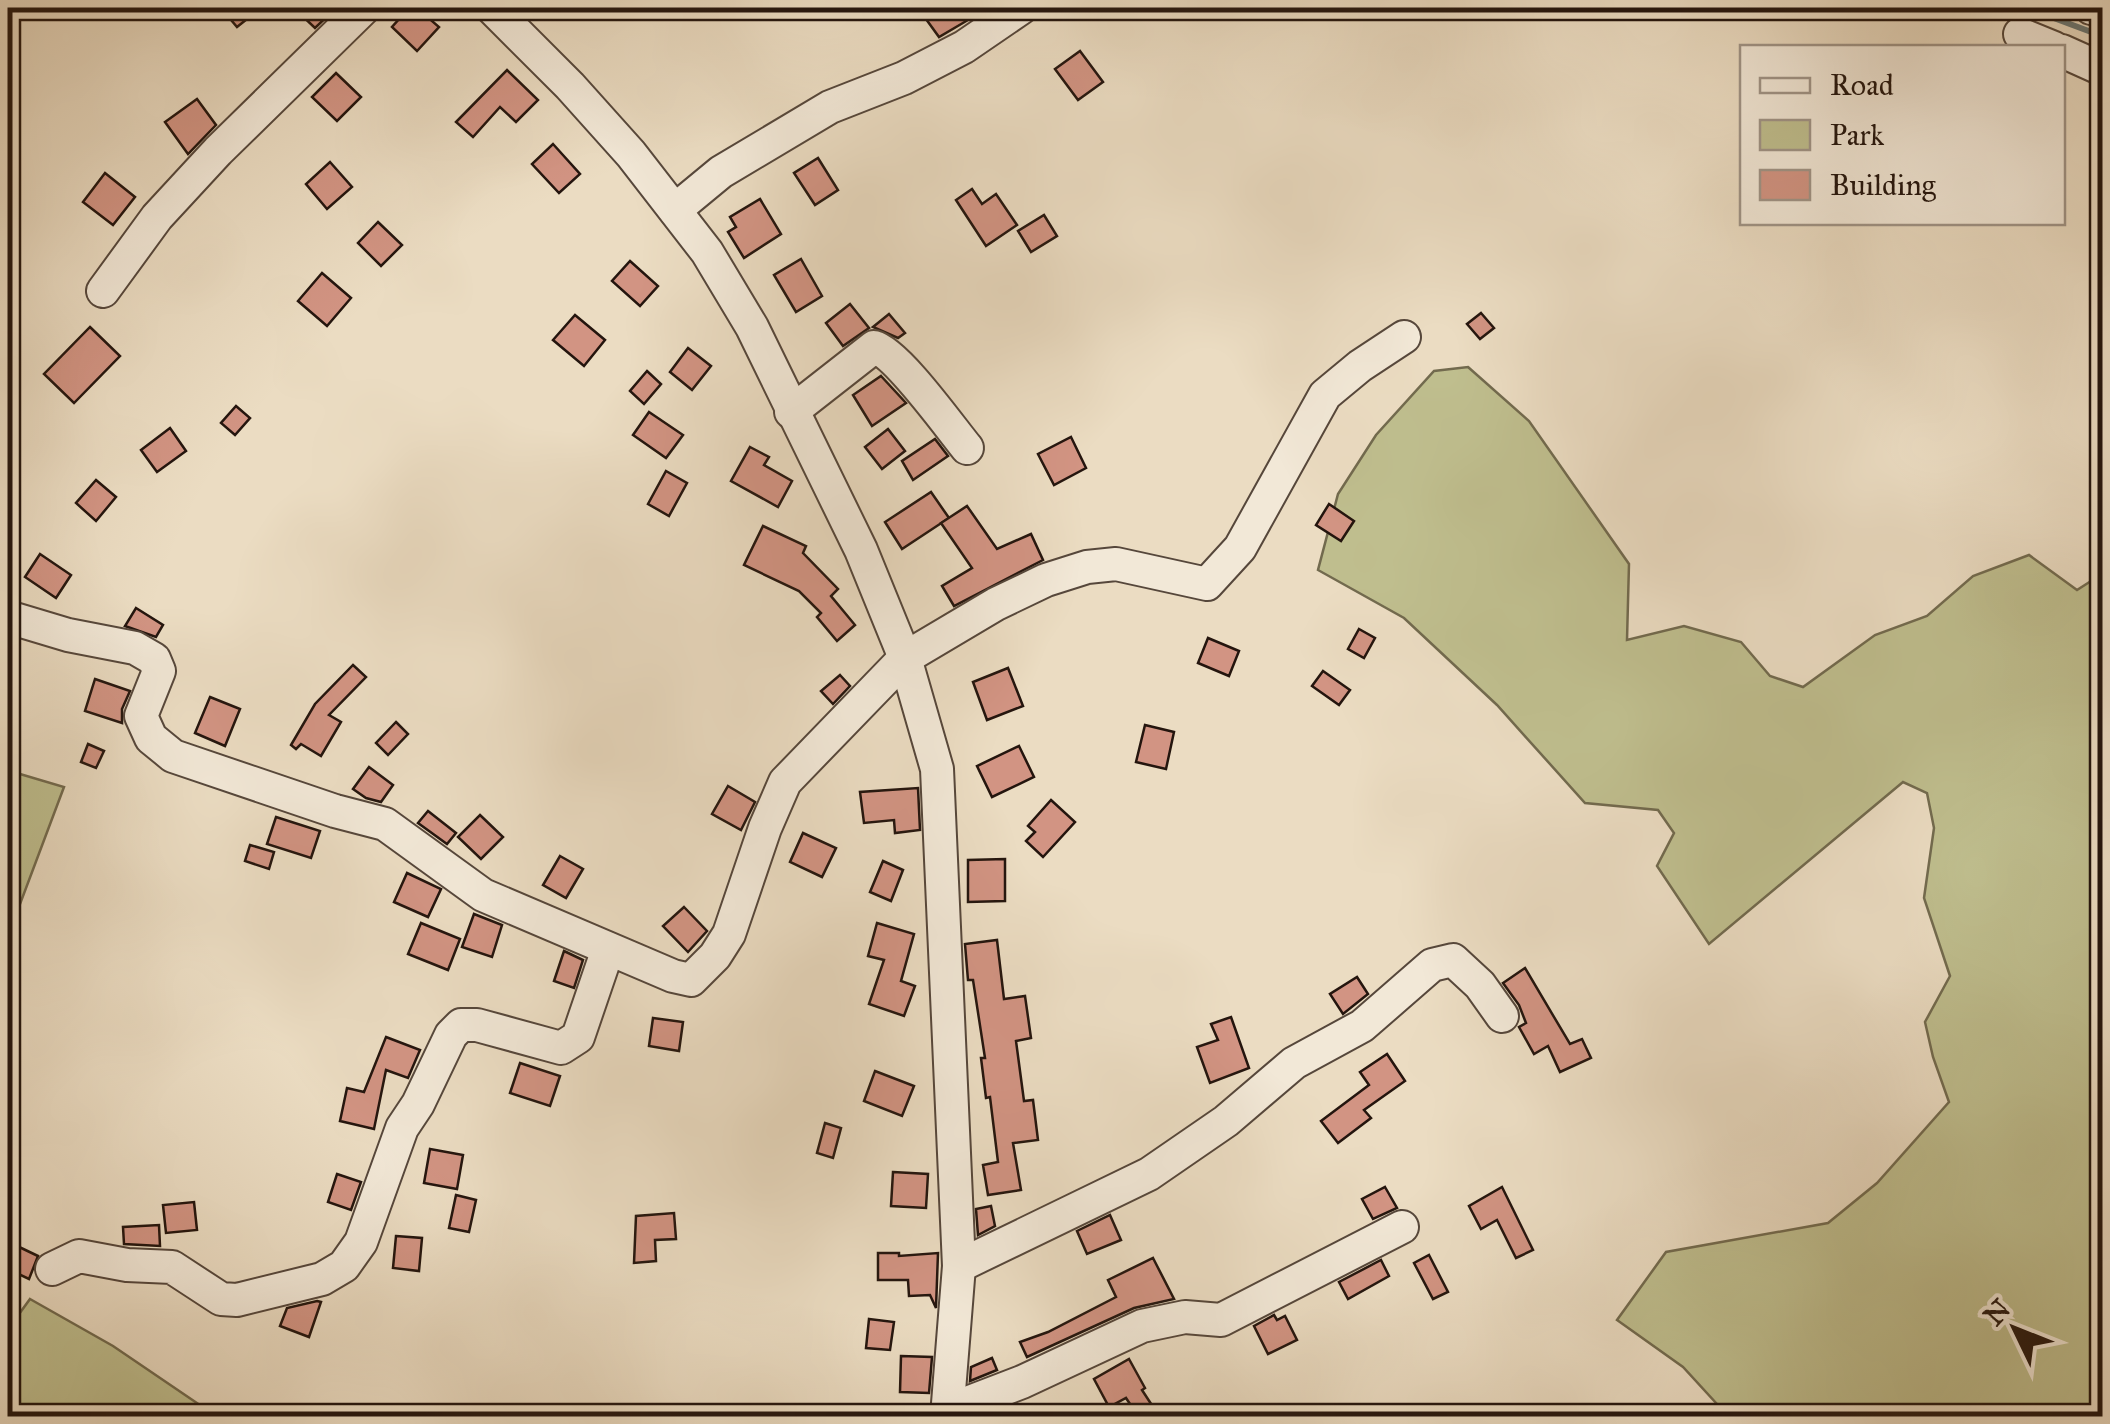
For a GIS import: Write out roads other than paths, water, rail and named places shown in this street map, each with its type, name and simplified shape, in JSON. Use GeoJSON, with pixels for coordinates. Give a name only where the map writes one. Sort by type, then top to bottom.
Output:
{"type":"FeatureCollection","features":[{"type":"Feature","properties":{"kind":"street"},"geometry":{"type":"LineString","coordinates":[[103,291],[158,216],[218,151],[364,8]]}},
{"type":"Feature","properties":{"kind":"street"},"geometry":{"type":"LineString","coordinates":[[492,8],[582,100],[706,252],[752,327],[860,550],[905,658],[937,769],[958,1266],[948,1413],[1142,1326],[1185,1317],[1220,1320],[1402,1227]]}},
{"type":"Feature","properties":{"kind":"street"},"geometry":{"type":"LineString","coordinates":[[675,210],[721,172],[830,107],[904,78],[964,47],[1022,8]]}},
{"type":"Feature","properties":{"kind":"street"},"geometry":{"type":"LineString","coordinates":[[2092,8],[2102,11]]}},
{"type":"Feature","properties":{"kind":"street"},"geometry":{"type":"LineString","coordinates":[[2020,34],[2047,45]]}},
{"type":"Feature","properties":{"kind":"street"},"geometry":{"type":"LineString","coordinates":[[2065,52],[2102,68]]}},
{"type":"Feature","properties":{"kind":"street"},"geometry":{"type":"LineString","coordinates":[[8,617],[68,635],[135,648],[154,659],[159,671],[141,716],[151,738],[173,756],[385,824],[483,896],[673,976],[691,980],[729,934],[784,782],[905,658],[996,604],[1046,580],[1087,567],[1116,564],[1207,584],[1240,548],[1326,395],[1404,337]]}},
{"type":"Feature","properties":{"kind":"street"},"geometry":{"type":"LineString","coordinates":[[791,412],[874,347],[884,350],[898,364],[967,448]]}},
{"type":"Feature","properties":{"kind":"street"},"geometry":{"type":"LineString","coordinates":[[52,1269],[79,1256],[127,1265],[172,1267],[221,1299],[238,1300],[322,1279],[344,1266],[361,1242],[402,1128],[451,1035],[461,1026],[477,1025],[561,1048],[578,1037],[608,949]]}},
{"type":"Feature","properties":{"kind":"street"},"geometry":{"type":"LineString","coordinates":[[958,1266],[1149,1174],[1226,1121],[1294,1063],[1362,1026],[1432,965],[1454,960],[1480,985],[1502,1016]]}},
{"type":"Feature","properties":{"kind":"waterway"},"geometry":{"type":"LineString","coordinates":[[2027,8],[2102,36]]}}]}
